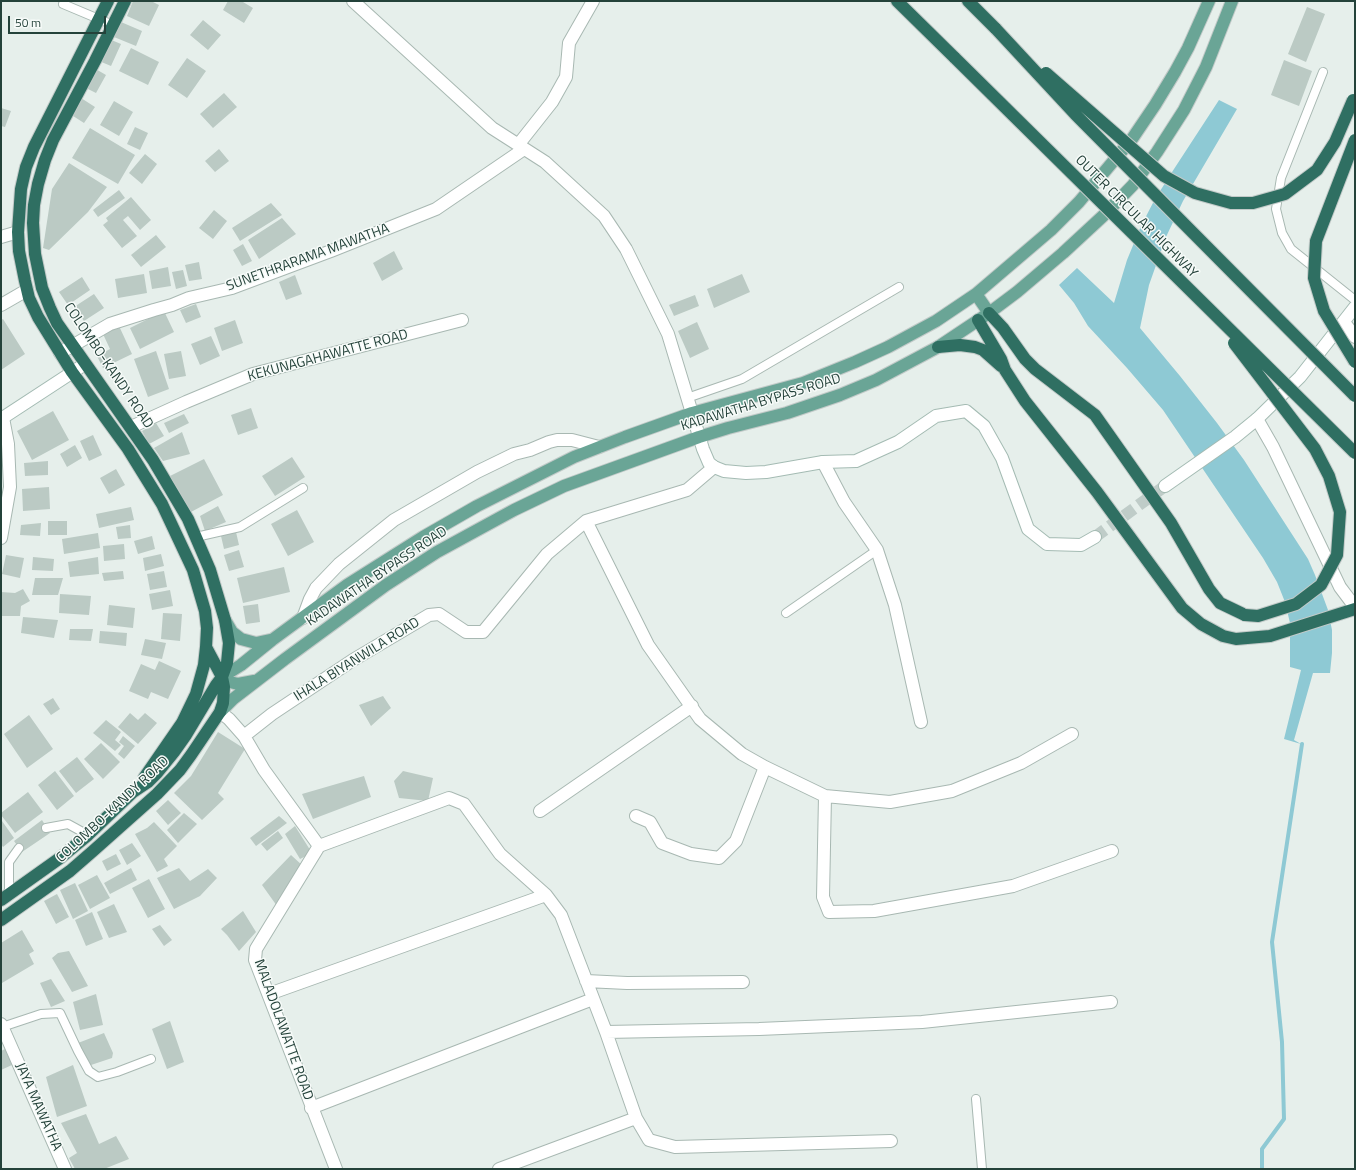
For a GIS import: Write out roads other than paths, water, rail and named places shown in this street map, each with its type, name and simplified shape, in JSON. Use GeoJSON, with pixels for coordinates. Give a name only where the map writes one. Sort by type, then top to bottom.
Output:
{"type":"FeatureCollection","features":[{"type":"Feature","properties":{"kind":"highway"},"geometry":{"type":"LineString","coordinates":[[108,1],[34,147],[26,168],[21,189],[18,232],[21,262],[29,298],[42,324],[72,372],[128,449],[172,522],[199,586],[206,620],[204,665],[193,703],[173,736],[133,792]]}},
{"type":"Feature","properties":{"kind":"highway","name":"COLOMBO-KANDY ROAD"},"geometry":{"type":"LineString","coordinates":[[5,897],[60,858],[88,835],[133,792],[148,782],[174,752],[226,670],[228,650],[225,620],[210,570],[196,537],[171,488],[131,427],[85,364],[53,315],[39,277],[35,254],[33,232],[34,205],[41,171],[49,150],[125,1]]}},
{"type":"Feature","properties":{"kind":"highway","name":"OUTER CIRCULAR HIGHWAY"},"geometry":{"type":"LineString","coordinates":[[897,1],[1209,310],[1355,452]]}},
{"type":"Feature","properties":{"kind":"highway","name":"OUTER CIRCULAR HIGHWAY"},"geometry":{"type":"LineString","coordinates":[[968,1],[1075,114],[1355,396]]}},
{"type":"Feature","properties":{"kind":"highway"},"geometry":{"type":"LineString","coordinates":[[996,29],[1164,176],[1195,193],[1231,203],[1253,203],[1285,194],[1317,170],[1335,142],[1354,97]]}},
{"type":"Feature","properties":{"kind":"highway"},"geometry":{"type":"LineString","coordinates":[[1355,140],[1316,241],[1314,278],[1324,311],[1355,362]]}},
{"type":"Feature","properties":{"kind":"highway"},"geometry":{"type":"LineString","coordinates":[[989,313],[1003,328],[1025,359],[1035,369],[1095,415],[1171,523],[1209,589],[1220,603],[1245,615],[1258,616],[1296,604],[1321,585],[1337,555],[1340,512],[1330,476],[1315,449],[1209,310]]}},
{"type":"Feature","properties":{"kind":"highway"},"geometry":{"type":"LineString","coordinates":[[978,320],[1001,359],[1005,370],[1025,401],[1097,492],[1182,608],[1201,624],[1223,636],[1236,639],[1270,636],[1355,608]]}},
{"type":"Feature","properties":{"kind":"highway"},"geometry":{"type":"LineString","coordinates":[[938,347],[960,345],[975,347],[983,350],[1005,370]]}},
{"type":"Feature","properties":{"kind":"highway"},"geometry":{"type":"LineString","coordinates":[[206,647],[222,677]]}},
{"type":"Feature","properties":{"kind":"highway","name":"COLOMBO-KANDY ROAD"},"geometry":{"type":"LineString","coordinates":[[1,920],[70,871],[169,782],[191,756],[220,712],[224,693],[222,677]]}},
{"type":"Feature","properties":{"kind":"main road","name":"KADAWATHA BYPASS ROAD"},"geometry":{"type":"LineString","coordinates":[[222,677],[347,585],[423,537],[477,506],[524,482],[599,447],[650,427],[692,413],[803,383],[856,362],[913,334],[965,302],[1052,230],[1079,202],[1124,149],[1169,84],[1188,48],[1209,1]]}},
{"type":"Feature","properties":{"kind":"main road","name":"KADAWATHA BYPASS ROAD"},"geometry":{"type":"LineString","coordinates":[[220,712],[233,699],[257,680],[330,625],[386,586],[437,552],[514,510],[564,486],[699,437],[787,413],[840,395],[876,380],[938,347],[989,313],[1017,292],[1063,253],[1103,216],[1133,185],[1157,152],[1184,110],[1203,72],[1232,1]]}},
{"type":"Feature","properties":{"kind":"main road"},"geometry":{"type":"LineString","coordinates":[[976,294],[989,313]]}},
{"type":"Feature","properties":{"kind":"main road"},"geometry":{"type":"LineString","coordinates":[[965,302],[978,320]]}},
{"type":"Feature","properties":{"kind":"main road"},"geometry":{"type":"LineString","coordinates":[[225,620],[232,632],[241,639],[256,643],[272,640]]}},
{"type":"Feature","properties":{"kind":"main road"},"geometry":{"type":"LineString","coordinates":[[222,677],[230,682],[238,684],[257,680]]}},
{"type":"Feature","properties":{"kind":"street"},"geometry":{"type":"LineString","coordinates":[[353,1],[492,128],[545,162],[604,216],[626,249],[668,334],[699,437],[706,457],[714,468],[724,472],[760,473],[824,462],[856,461],[898,442],[936,416],[966,411],[984,426],[1002,458],[1028,529],[1047,544],[1081,545],[1095,537]]}},
{"type":"Feature","properties":{"kind":"street","name":"SUNETHRARAMA MAWATHA"},"geometry":{"type":"LineString","coordinates":[[60,353],[110,324],[172,305],[189,298],[232,288],[331,251],[436,209],[521,147],[552,102],[566,77],[569,43],[593,1]]}},
{"type":"Feature","properties":{"kind":"street"},"geometry":{"type":"LineString","coordinates":[[1,237],[18,232]]}},
{"type":"Feature","properties":{"kind":"street"},"geometry":{"type":"LineString","coordinates":[[1,305],[27,290]]}},
{"type":"Feature","properties":{"kind":"street"},"geometry":{"type":"LineString","coordinates":[[1165,486],[1235,437],[1257,419],[1300,378],[1355,307]]}},
{"type":"Feature","properties":{"kind":"street","name":"KEKUNAGAHAWATTE ROAD"},"geometry":{"type":"LineString","coordinates":[[131,427],[253,374],[462,320]]}},
{"type":"Feature","properties":{"kind":"street"},"geometry":{"type":"LineString","coordinates":[[1344,322],[1355,337]]}},
{"type":"Feature","properties":{"kind":"street"},"geometry":{"type":"LineString","coordinates":[[1,538],[10,487],[8,444],[2,418],[85,364]]}},
{"type":"Feature","properties":{"kind":"street"},"geometry":{"type":"LineString","coordinates":[[1257,419],[1273,447],[1340,587],[1355,608]]}},
{"type":"Feature","properties":{"kind":"street"},"geometry":{"type":"LineString","coordinates":[[303,618],[316,588],[339,564],[394,520],[477,472],[514,454],[557,440],[572,440],[599,447]]}},
{"type":"Feature","properties":{"kind":"street"},"geometry":{"type":"LineString","coordinates":[[824,462],[844,502],[877,550],[895,605],[921,722]]}},
{"type":"Feature","properties":{"kind":"street","name":"IHALA BIYANWILA ROAD"},"geometry":{"type":"LineString","coordinates":[[244,736],[272,714],[347,664],[430,614],[439,614],[466,632],[483,632],[547,554],[586,521],[687,490],[714,468]]}},
{"type":"Feature","properties":{"kind":"street"},"geometry":{"type":"LineString","coordinates":[[586,521],[648,644],[700,719],[742,754],[765,767],[825,796],[890,802],[952,791],[1021,763],[1072,734]]}},
{"type":"Feature","properties":{"kind":"street"},"geometry":{"type":"LineString","coordinates":[[540,811],[692,706]]}},
{"type":"Feature","properties":{"kind":"street"},"geometry":{"type":"LineString","coordinates":[[220,712],[244,736],[264,770],[320,846],[449,798],[464,804],[500,854],[546,895],[561,915],[606,1032],[636,1118],[649,1140],[675,1148],[891,1141]]}},
{"type":"Feature","properties":{"kind":"street"},"geometry":{"type":"LineString","coordinates":[[636,816],[650,822],[662,844],[691,854],[719,858],[736,841],[765,767]]}},
{"type":"Feature","properties":{"kind":"street"},"geometry":{"type":"LineString","coordinates":[[825,796],[823,897],[829,912],[874,911],[1013,886],[1112,851]]}},
{"type":"Feature","properties":{"kind":"street","name":"MALADOLAWATTE ROAD"},"geometry":{"type":"LineString","coordinates":[[320,846],[256,948],[255,960],[311,1108],[336,1169]]}},
{"type":"Feature","properties":{"kind":"street"},"geometry":{"type":"LineString","coordinates":[[269,994],[546,895]]}},
{"type":"Feature","properties":{"kind":"street"},"geometry":{"type":"LineString","coordinates":[[586,981],[627,983],[743,982]]}},
{"type":"Feature","properties":{"kind":"street"},"geometry":{"type":"LineString","coordinates":[[311,1108],[593,999]]}},
{"type":"Feature","properties":{"kind":"street"},"geometry":{"type":"LineString","coordinates":[[606,1032],[922,1022],[1110,1002]]}},
{"type":"Feature","properties":{"kind":"street","name":"JAYA MAWATHA"},"geometry":{"type":"LineString","coordinates":[[2,1025],[65,1169]]}},
{"type":"Feature","properties":{"kind":"street"},"geometry":{"type":"LineString","coordinates":[[499,1169],[636,1118]]}},
{"type":"Feature","properties":{"kind":"lane"},"geometry":{"type":"LineString","coordinates":[[63,4],[113,25]]}},
{"type":"Feature","properties":{"kind":"lane"},"geometry":{"type":"LineString","coordinates":[[1323,72],[1281,178],[1276,209],[1282,233],[1292,248],[1355,300]]}},
{"type":"Feature","properties":{"kind":"lane"},"geometry":{"type":"LineString","coordinates":[[687,398],[742,379],[899,287]]}},
{"type":"Feature","properties":{"kind":"lane"},"geometry":{"type":"LineString","coordinates":[[196,537],[240,527],[303,488]]}},
{"type":"Feature","properties":{"kind":"lane"},"geometry":{"type":"LineString","coordinates":[[786,612],[877,550]]}},
{"type":"Feature","properties":{"kind":"lane"},"geometry":{"type":"LineString","coordinates":[[46,828],[68,824],[88,835]]}},
{"type":"Feature","properties":{"kind":"lane"},"geometry":{"type":"LineString","coordinates":[[5,897],[9,862],[19,848]]}},
{"type":"Feature","properties":{"kind":"lane"},"geometry":{"type":"LineString","coordinates":[[2,1025],[40,1014],[60,1013],[89,1071],[98,1077],[117,1072],[151,1059]]}},
{"type":"Feature","properties":{"kind":"lane"},"geometry":{"type":"LineString","coordinates":[[976,1099],[982,1169]]}},
{"type":"Feature","properties":{"kind":"water"},"geometry":{"type":"Polygon","coordinates":[[[1219,100],[1237,109],[1183,201],[1166,237],[1149,285],[1140,328],[1180,376],[1244,460],[1308,559],[1315,575],[1328,610],[1332,630],[1332,653],[1330,673],[1313,673],[1294,740],[1301,744],[1284,739],[1301,670],[1290,667],[1290,623],[1285,602],[1277,582],[1263,558],[1163,410],[1088,326],[1074,303],[1059,285],[1077,268],[1114,303],[1127,260],[1141,226],[1155,199],[1219,100]]]}},
{"type":"Feature","properties":{"kind":"waterway"},"geometry":{"type":"LineString","coordinates":[[1262,1169],[1262,1149],[1284,1119],[1282,1042],[1272,942],[1302,744]]}},
{"type":"Feature","properties":{"kind":"tunnel"},"geometry":{"type":"LineString","coordinates":[[1095,537],[1165,486]]}}]}
